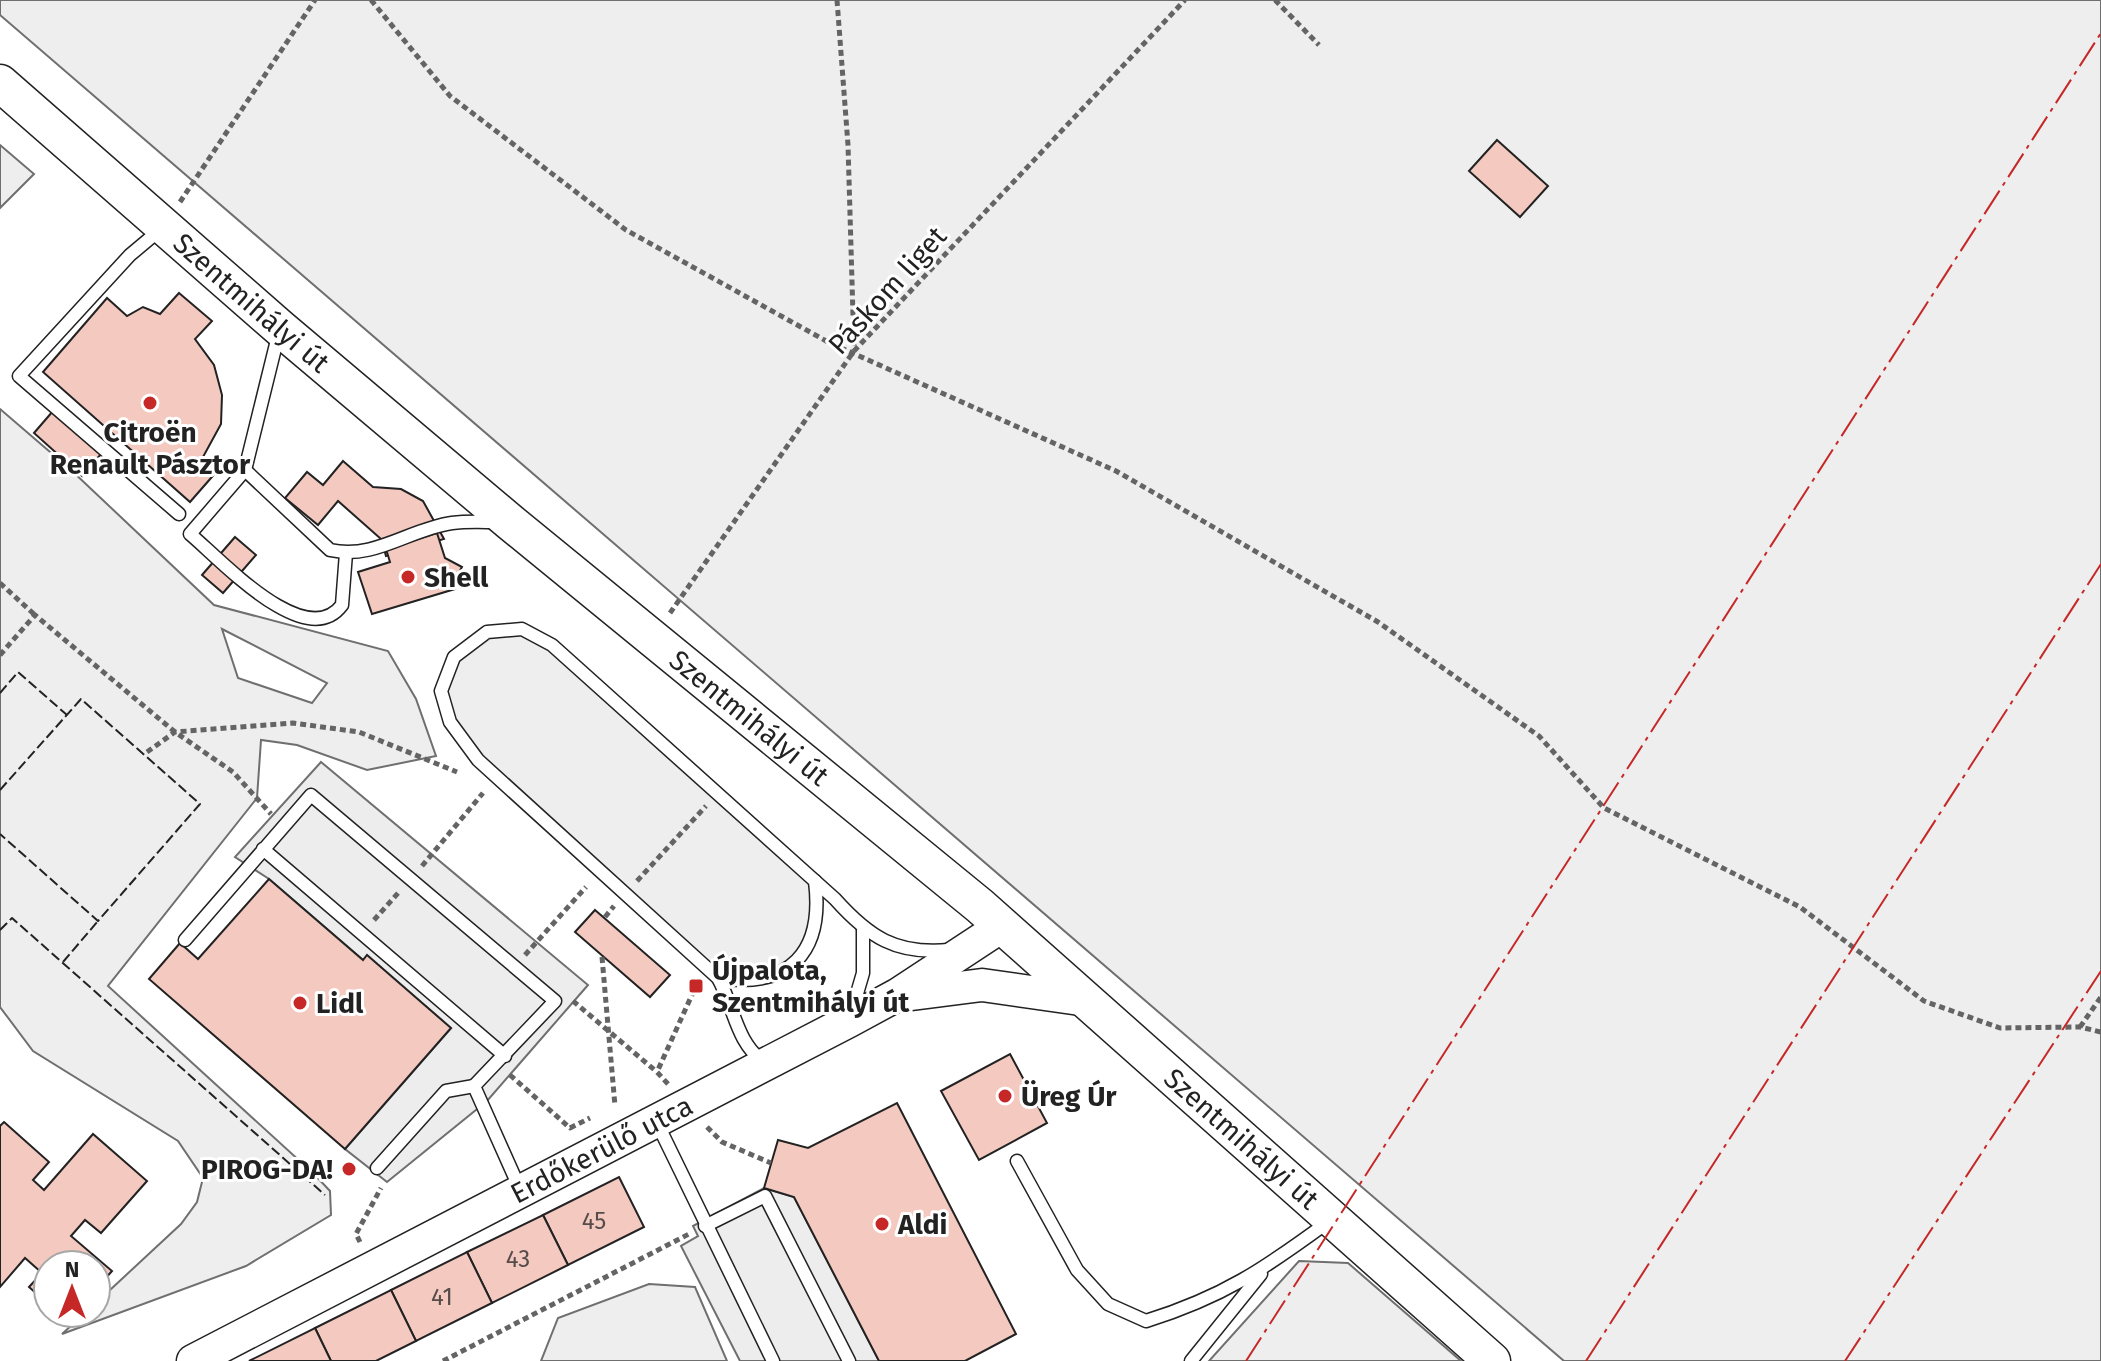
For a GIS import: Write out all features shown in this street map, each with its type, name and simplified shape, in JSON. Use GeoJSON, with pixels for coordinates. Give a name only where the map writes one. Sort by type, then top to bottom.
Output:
{"type":"FeatureCollection","features":[{"type":"Feature","properties":{"kind":"main road","name":"Szentmihályi út"},"geometry":{"type":"LineString","coordinates":[[0,83],[280,328],[510,522],[653,636],[1002,926],[1492,1361]]}},
{"type":"Feature","properties":{"kind":"street","name":"Erdőkerülő utca"},"geometry":{"type":"LineString","coordinates":[[193,1361],[733,1081],[755,1054],[849,1021],[897,995],[1002,926]]}},
{"type":"Feature","properties":{"kind":"street"},"geometry":{"type":"LineString","coordinates":[[897,995],[982,985],[1087,1000]]}},
{"type":"Feature","properties":{"kind":"lane"},"geometry":{"type":"LineString","coordinates":[[164,227],[130,255],[19,376],[179,514]]}},
{"type":"Feature","properties":{"kind":"lane"},"geometry":{"type":"LineString","coordinates":[[280,328],[245,470],[190,534],[286,613],[306,620],[329,617],[342,605],[346,553]]}},
{"type":"Feature","properties":{"kind":"lane"},"geometry":{"type":"LineString","coordinates":[[245,470],[330,550],[346,553],[371,550],[451,523],[510,522]]}},
{"type":"Feature","properties":{"kind":"lane"},"geometry":{"type":"LineString","coordinates":[[755,1054],[718,978],[478,760],[450,722],[441,691],[454,657],[487,632],[522,629],[552,645],[815,881],[863,930],[896,946],[924,952],[968,948]]}},
{"type":"Feature","properties":{"kind":"lane"},"geometry":{"type":"LineString","coordinates":[[185,940],[311,795],[555,1001],[474,1086],[446,1091],[377,1168]]}},
{"type":"Feature","properties":{"kind":"lane"},"geometry":{"type":"LineString","coordinates":[[263,849],[500,1060]]}},
{"type":"Feature","properties":{"kind":"lane"},"geometry":{"type":"LineString","coordinates":[[718,978],[748,983],[785,970],[809,946],[819,911],[815,881]]}},
{"type":"Feature","properties":{"kind":"lane"},"geometry":{"type":"LineString","coordinates":[[849,1021],[863,973],[863,930]]}},
{"type":"Feature","properties":{"kind":"lane"},"geometry":{"type":"LineString","coordinates":[[474,1086],[521,1192]]}},
{"type":"Feature","properties":{"kind":"lane"},"geometry":{"type":"LineString","coordinates":[[656,1120],[773,1361]]}},
{"type":"Feature","properties":{"kind":"lane"},"geometry":{"type":"LineString","coordinates":[[1017,1161],[1077,1270],[1108,1304],[1146,1321],[1202,1303],[1266,1268],[1330,1220]]}},
{"type":"Feature","properties":{"kind":"lane"},"geometry":{"type":"LineString","coordinates":[[705,1226],[765,1196],[849,1361]]}},
{"type":"Feature","properties":{"kind":"lane"},"geometry":{"type":"LineString","coordinates":[[1191,1361],[1266,1268]]}},
{"type":"Feature","properties":{"kind":"path"},"geometry":{"type":"LineString","coordinates":[[164,227],[315,0]]}},
{"type":"Feature","properties":{"kind":"path"},"geometry":{"type":"LineString","coordinates":[[371,0],[450,96],[626,230],[828,342],[854,351],[1116,471],[1378,622],[1539,736],[1604,808],[1800,907],[1924,1001],[2000,1028],[2080,1027],[2101,1032]]}},
{"type":"Feature","properties":{"kind":"path"},"geometry":{"type":"LineString","coordinates":[[837,0],[848,145],[854,351]]}},
{"type":"Feature","properties":{"kind":"path","name":"Páskom liget"},"geometry":{"type":"LineString","coordinates":[[653,636],[854,351],[1185,0]]}},
{"type":"Feature","properties":{"kind":"path"},"geometry":{"type":"LineString","coordinates":[[1275,0],[1319,45]]}},
{"type":"Feature","properties":{"kind":"path"},"geometry":{"type":"LineString","coordinates":[[0,583],[175,732],[233,772],[282,827]]}},
{"type":"Feature","properties":{"kind":"path"},"geometry":{"type":"LineString","coordinates":[[0,655],[35,615]]}},
{"type":"Feature","properties":{"kind":"path"},"geometry":{"type":"LineString","coordinates":[[147,752],[175,732],[293,723],[359,732],[457,772]]}},
{"type":"Feature","properties":{"kind":"path"},"geometry":{"type":"LineString","coordinates":[[636,883],[718,794]]}},
{"type":"Feature","properties":{"kind":"path"},"geometry":{"type":"LineString","coordinates":[[515,967],[586,887]]}},
{"type":"Feature","properties":{"kind":"path"},"geometry":{"type":"LineString","coordinates":[[605,917],[619,902]]}},
{"type":"Feature","properties":{"kind":"path"},"geometry":{"type":"LineString","coordinates":[[602,957],[615,1106]]}},
{"type":"Feature","properties":{"kind":"path"},"geometry":{"type":"LineString","coordinates":[[657,1072],[696,986]]}},
{"type":"Feature","properties":{"kind":"path"},"geometry":{"type":"LineString","coordinates":[[2080,1027],[2101,997]]}},
{"type":"Feature","properties":{"kind":"path"},"geometry":{"type":"LineString","coordinates":[[555,1001],[575,1001],[657,1072],[722,1142],[771,1163]]}},
{"type":"Feature","properties":{"kind":"path"},"geometry":{"type":"LineString","coordinates":[[500,1060],[570,1128],[593,1117]]}},
{"type":"Feature","properties":{"kind":"path"},"geometry":{"type":"LineString","coordinates":[[652,1087],[665,1081]]}},
{"type":"Feature","properties":{"kind":"path"},"geometry":{"type":"LineString","coordinates":[[604,1111],[628,1100]]}},
{"type":"Feature","properties":{"kind":"path"},"geometry":{"type":"LineString","coordinates":[[373,1268],[356,1234],[382,1187],[377,1168]]}},
{"type":"Feature","properties":{"kind":"path"},"geometry":{"type":"LineString","coordinates":[[443,1361],[705,1226]]}},
{"type":"Feature","properties":{"kind":"shaded area"},"geometry":{"type":"Polygon","coordinates":[[[0,0],[2101,0],[2101,1361],[1564,1361],[0,15],[0,0]]]}},
{"type":"Feature","properties":{"kind":"shaded area"},"geometry":{"type":"Polygon","coordinates":[[[0,145],[34,174],[0,208],[0,145]]]}},
{"type":"Feature","properties":{"kind":"shaded area"},"geometry":{"type":"Polygon","coordinates":[[[0,409],[71,470],[214,605],[388,651],[416,699],[436,756],[367,770],[297,745],[261,740],[257,798],[108,986],[314,1174],[330,1191],[331,1215],[246,1266],[112,1316],[112,1288],[181,1224],[197,1202],[203,1178],[178,1141],[33,1051],[0,1007],[0,409]],[[222,629],[238,678],[312,703],[327,683],[222,629]]]}},
{"type":"Feature","properties":{"kind":"shaded area"},"geometry":{"type":"Polygon","coordinates":[[[522,629],[552,645],[815,881],[809,946],[785,970],[718,978],[478,760],[450,722],[441,691],[454,657],[487,632],[522,629]]]}},
{"type":"Feature","properties":{"kind":"shaded area"},"geometry":{"type":"Polygon","coordinates":[[[321,762],[588,985],[487,1101],[387,1182],[345,1149],[451,1028],[367,956],[363,960],[269,879],[235,857],[321,762]]]}},
{"type":"Feature","properties":{"kind":"shaded area"},"geometry":{"type":"Polygon","coordinates":[[[764,1188],[794,1197],[879,1361],[740,1361],[681,1246],[698,1236],[693,1226],[764,1188]]]}},
{"type":"Feature","properties":{"kind":"shaded area"},"geometry":{"type":"Polygon","coordinates":[[[1299,1261],[1348,1263],[1461,1361],[1209,1361],[1299,1261]]]}},
{"type":"Feature","properties":{"kind":"shaded area"},"geometry":{"type":"Polygon","coordinates":[[[649,1284],[695,1287],[727,1361],[541,1361],[558,1318],[649,1284]]]}},
{"type":"Feature","properties":{"kind":"building"},"geometry":{"type":"Polygon","coordinates":[[[1497,140],[1548,186],[1520,217],[1469,171],[1497,140]]]}},
{"type":"Feature","properties":{"kind":"building","name":"Citroën Renault Pásztor"},"geometry":{"type":"Polygon","coordinates":[[[179,293],[212,321],[195,339],[214,365],[222,395],[221,424],[203,457],[218,470],[190,502],[43,372],[107,298],[127,316],[143,307],[160,314],[179,293]]]}},
{"type":"Feature","properties":{"kind":"building"},"geometry":{"type":"Polygon","coordinates":[[[53,411],[102,453],[82,476],[34,433],[53,411]]]}},
{"type":"Feature","properties":{"kind":"building"},"geometry":{"type":"Polygon","coordinates":[[[343,461],[373,487],[401,489],[423,501],[444,539],[386,556],[381,539],[338,501],[318,525],[285,498],[307,472],[323,485],[343,461]]]}},
{"type":"Feature","properties":{"kind":"building","name":"Shell"},"geometry":{"type":"Polygon","coordinates":[[[437,533],[445,558],[462,567],[453,583],[455,589],[372,614],[358,572],[390,562],[386,549],[437,533]]]}},
{"type":"Feature","properties":{"kind":"building"},"geometry":{"type":"Polygon","coordinates":[[[235,537],[256,555],[223,593],[202,575],[235,537]]]}},
{"type":"Feature","properties":{"kind":"building","name":"Lidl"},"geometry":{"type":"Polygon","coordinates":[[[269,879],[363,960],[367,955],[451,1028],[345,1149],[149,979],[180,943],[198,959],[269,879]]]}},
{"type":"Feature","properties":{"kind":"building"},"geometry":{"type":"Polygon","coordinates":[[[595,910],[670,975],[650,997],[575,932],[595,910]]]}},
{"type":"Feature","properties":{"kind":"building"},"geometry":{"type":"Polygon","coordinates":[[[1010,1054],[1047,1123],[979,1160],[941,1091],[1010,1054]]]}},
{"type":"Feature","properties":{"kind":"building"},"geometry":{"type":"Polygon","coordinates":[[[897,1103],[1016,1334],[965,1361],[879,1361],[794,1197],[764,1188],[778,1140],[808,1148],[897,1103]]]}},
{"type":"Feature","properties":{"kind":"building"},"geometry":{"type":"Polygon","coordinates":[[[4,1122],[49,1162],[33,1180],[44,1190],[93,1134],[147,1181],[101,1233],[85,1220],[71,1236],[86,1249],[32,1249],[32,1264],[25,1258],[0,1287],[0,1126],[4,1122]]]}},
{"type":"Feature","properties":{"kind":"building"},"geometry":{"type":"Polygon","coordinates":[[[619,1177],[644,1227],[568,1265],[543,1215],[619,1177]]]}},
{"type":"Feature","properties":{"kind":"building"},"geometry":{"type":"Polygon","coordinates":[[[543,1215],[568,1265],[492,1303],[467,1252],[543,1215]]]}},
{"type":"Feature","properties":{"kind":"building"},"geometry":{"type":"Polygon","coordinates":[[[467,1252],[492,1303],[416,1341],[391,1290],[467,1252]]]}},
{"type":"Feature","properties":{"kind":"building"},"geometry":{"type":"Polygon","coordinates":[[[391,1290],[416,1341],[376,1361],[331,1361],[315,1328],[391,1290]]]}},
{"type":"Feature","properties":{"kind":"building"},"geometry":{"type":"Polygon","coordinates":[[[315,1328],[331,1361],[249,1361],[315,1328]]]}},
{"type":"Feature","properties":{"kind":"fence"},"geometry":{"type":"LineString","coordinates":[[0,693],[18,672],[67,715]]}},
{"type":"Feature","properties":{"kind":"fence"},"geometry":{"type":"LineString","coordinates":[[0,790],[81,699],[200,804],[98,921],[0,834]]}},
{"type":"Feature","properties":{"kind":"fence"},"geometry":{"type":"LineString","coordinates":[[0,930],[12,918],[325,1195]]}},
{"type":"Feature","properties":{"kind":"fence"},"geometry":{"type":"LineString","coordinates":[[63,962],[98,921]]}},
{"type":"Feature","properties":{"kind":"power"},"geometry":{"type":"LineString","coordinates":[[1246,1361],[2101,33]]}},
{"type":"Feature","properties":{"kind":"power"},"geometry":{"type":"LineString","coordinates":[[1586,1361],[2101,564]]}},
{"type":"Feature","properties":{"kind":"power"},"geometry":{"type":"LineString","coordinates":[[1845,1361],[2101,971]]}},
{"type":"Feature","properties":{"kind":"place","name":"Citroën Renault Pásztor"},"geometry":{"type":"Point","coordinates":[150,403]}},
{"type":"Feature","properties":{"kind":"place","name":"Shell"},"geometry":{"type":"Point","coordinates":[408,577]}},
{"type":"Feature","properties":{"kind":"place","name":"Újpalota, Szentmihályi út"},"geometry":{"type":"Point","coordinates":[696,986]}},
{"type":"Feature","properties":{"kind":"place","name":"Lidl"},"geometry":{"type":"Point","coordinates":[300,1003]}},
{"type":"Feature","properties":{"kind":"place","name":"Üreg Úr"},"geometry":{"type":"Point","coordinates":[1005,1096]}},
{"type":"Feature","properties":{"kind":"place","name":"PIROG-DA!"},"geometry":{"type":"Point","coordinates":[349,1169]}},
{"type":"Feature","properties":{"kind":"place","name":"Aldi"},"geometry":{"type":"Point","coordinates":[882,1224]}}]}
